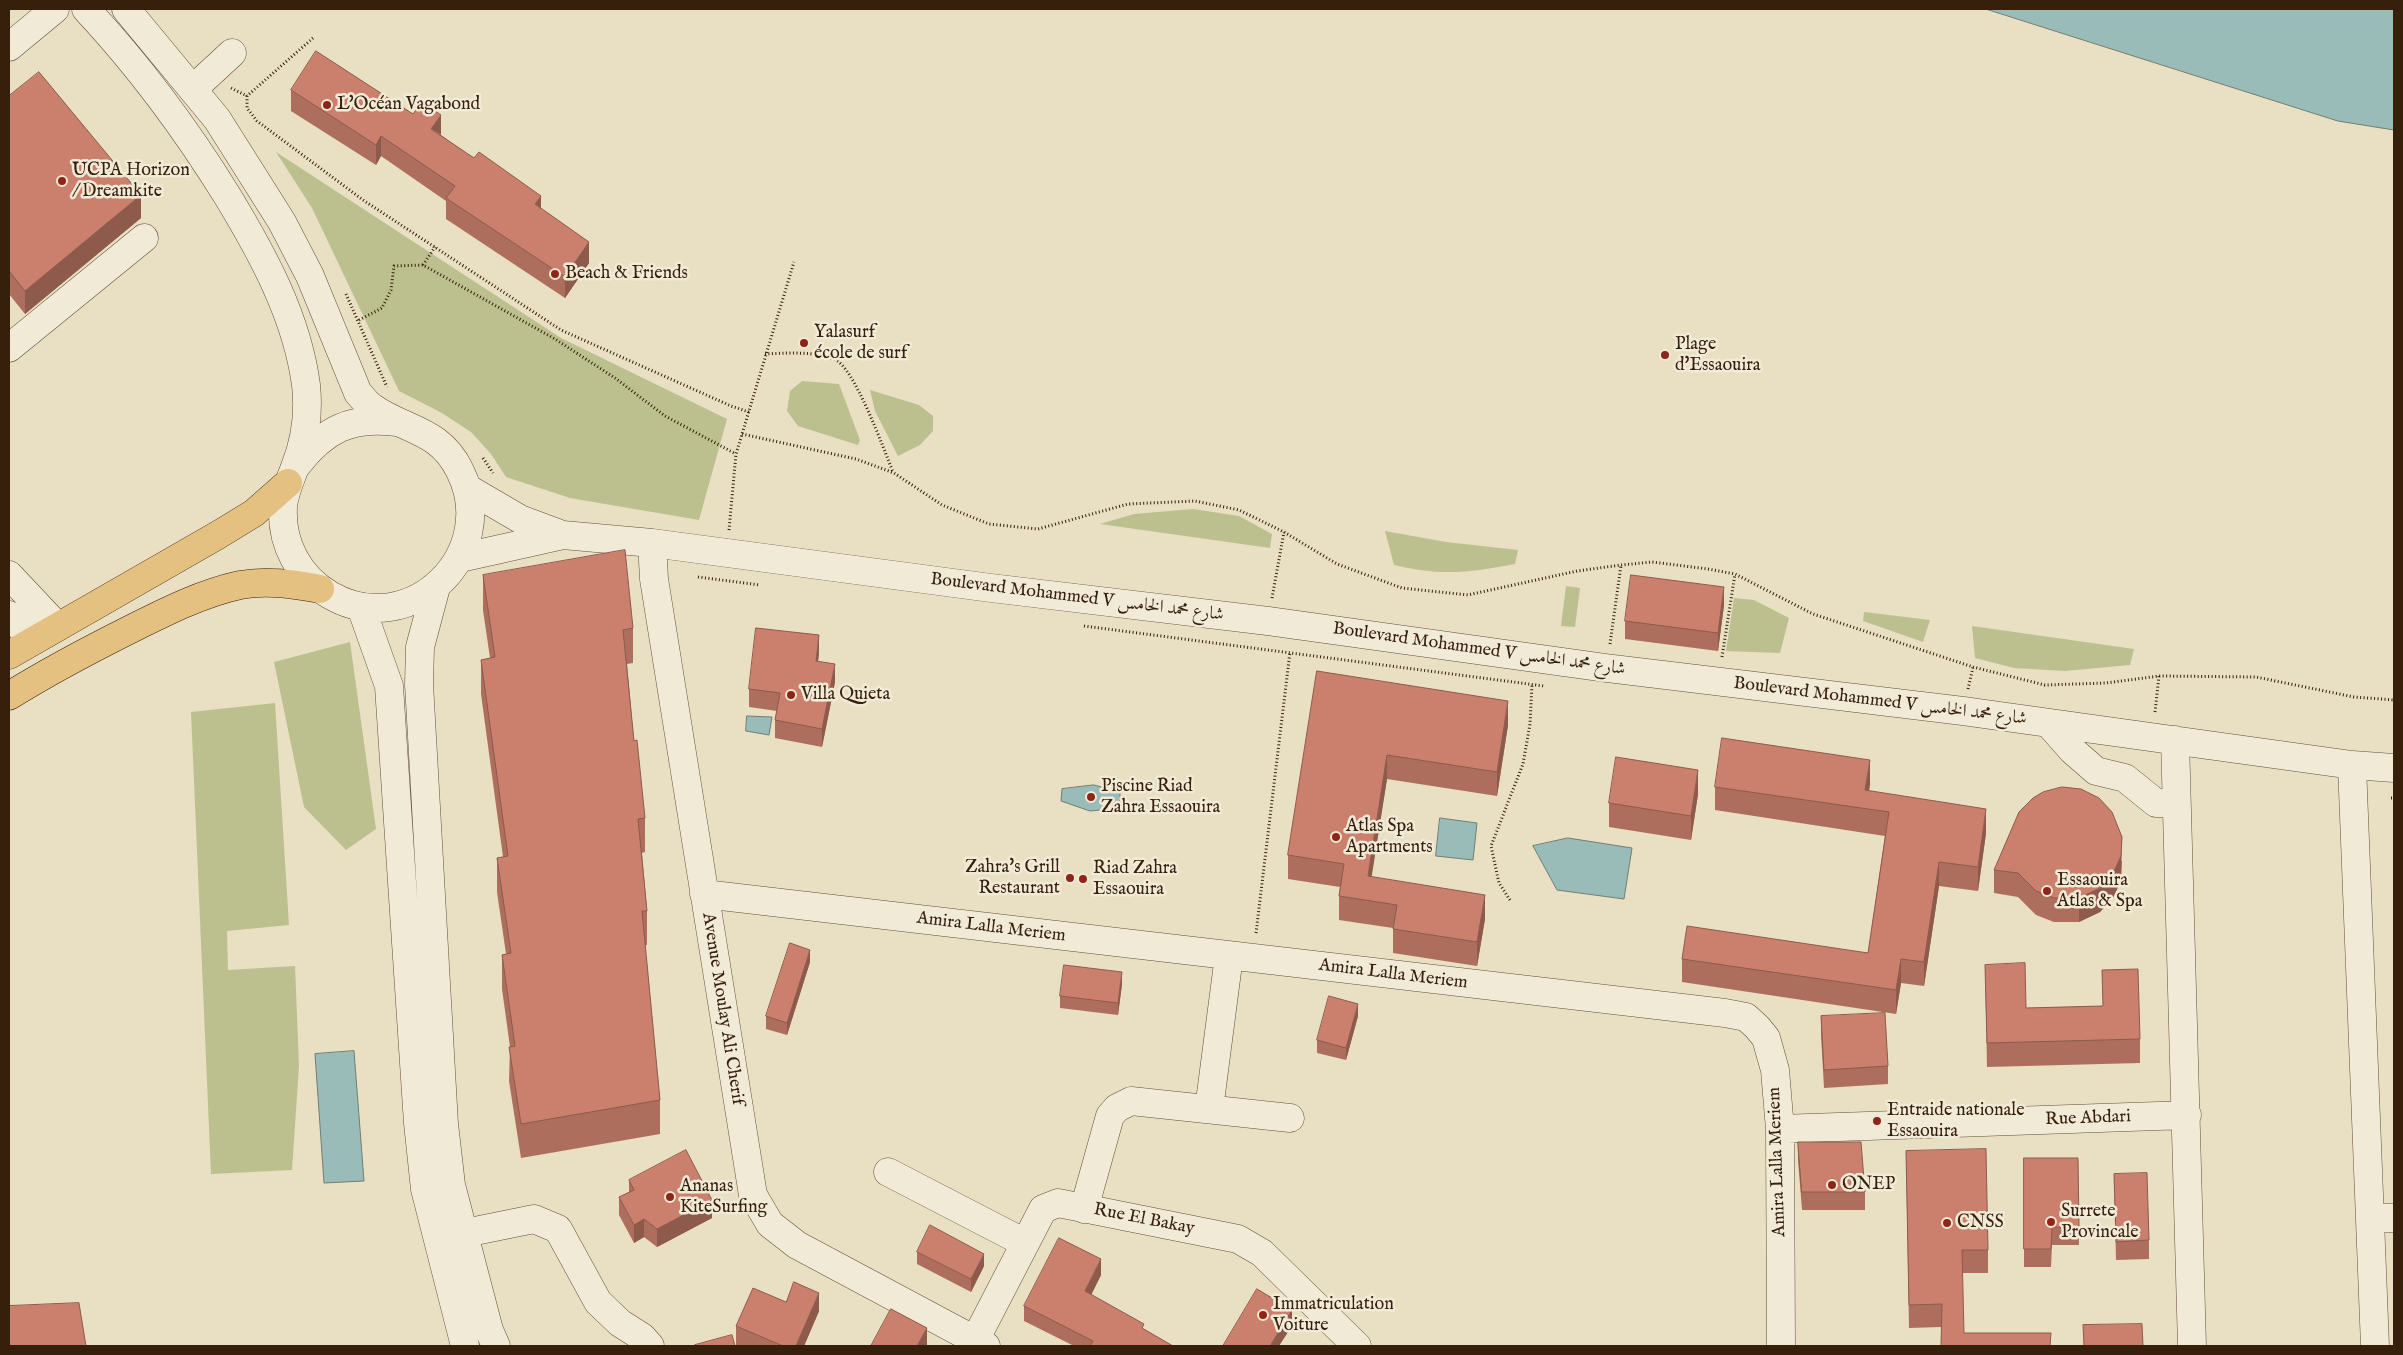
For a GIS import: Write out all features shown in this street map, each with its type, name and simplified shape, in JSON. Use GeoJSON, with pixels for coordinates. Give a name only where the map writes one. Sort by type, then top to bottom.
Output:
{"type":"FeatureCollection","features":[{"type":"Feature","properties":{"kind":"highway"},"geometry":{"type":"LineString","coordinates":[[9,655],[254,513],[292,475]]}},
{"type":"Feature","properties":{"kind":"highway"},"geometry":{"type":"LineString","coordinates":[[9,696],[63,663],[170,610],[204,597],[240,585],[280,582],[320,589]]}},
{"type":"Feature","properties":{"kind":"street"},"geometry":{"type":"LineString","coordinates":[[9,47],[55,9]]}},
{"type":"Feature","properties":{"kind":"street"},"geometry":{"type":"LineString","coordinates":[[86,9],[151,83],[189,135],[254,240],[278,288],[299,344],[306,388],[306,421],[283,507],[284,530],[291,552],[303,572],[320,589],[339,600],[361,607],[388,608],[413,601],[436,587],[449,574],[460,558],[468,536],[471,512],[467,488],[460,470],[449,453],[435,440],[419,429],[400,422],[371,407],[358,393],[310,276],[282,222],[217,119],[126,9]]}},
{"type":"Feature","properties":{"kind":"street"},"geometry":{"type":"LineString","coordinates":[[193,89],[232,53]]}},
{"type":"Feature","properties":{"kind":"street"},"geometry":{"type":"LineString","coordinates":[[10,345],[144,238]]}},
{"type":"Feature","properties":{"kind":"street"},"geometry":{"type":"LineString","coordinates":[[292,475],[311,447],[330,432],[352,423],[376,419],[400,422]]}},
{"type":"Feature","properties":{"kind":"street"},"geometry":{"type":"LineString","coordinates":[[467,488],[520,519],[563,535]]}},
{"type":"Feature","properties":{"kind":"street"},"geometry":{"type":"LineString","coordinates":[[460,558],[563,535]]}},
{"type":"Feature","properties":{"kind":"street","name":"Boulevard Mohammed V شارع محمد الخامس"},"geometry":{"type":"LineString","coordinates":[[563,535],[652,543],[723,566],[1281,623],[1606,668],[2394,768]]}},
{"type":"Feature","properties":{"kind":"street","name":"Avenue Moulay Ali Cherif"},"geometry":{"type":"LineString","coordinates":[[652,543],[654,580],[753,1195],[770,1224],[797,1245],[978,1344]]}},
{"type":"Feature","properties":{"kind":"street"},"geometry":{"type":"LineString","coordinates":[[9,575],[57,626]]}},
{"type":"Feature","properties":{"kind":"street"},"geometry":{"type":"LineString","coordinates":[[436,587],[420,647],[420,724],[444,1124],[451,1185],[489,1330],[496,1346]]}},
{"type":"Feature","properties":{"kind":"street"},"geometry":{"type":"LineString","coordinates":[[361,607],[389,686],[418,1123],[425,1189],[465,1346]]}},
{"type":"Feature","properties":{"kind":"street"},"geometry":{"type":"LineString","coordinates":[[9,615],[33,640]]}},
{"type":"Feature","properties":{"kind":"street"},"geometry":{"type":"LineString","coordinates":[[2049,724],[2072,750],[2096,771],[2125,778],[2156,804],[2176,804]]}},
{"type":"Feature","properties":{"kind":"street"},"geometry":{"type":"LineString","coordinates":[[2162,739],[2176,804],[2187,1116],[2192,1346]]}},
{"type":"Feature","properties":{"kind":"street"},"geometry":{"type":"LineString","coordinates":[[2352,764],[2382,1218],[2375,1346]]}},
{"type":"Feature","properties":{"kind":"street","name":"Amira Lalla Meriem"},"geometry":{"type":"LineString","coordinates":[[704,894],[1725,1013],[1746,1018],[1766,1038],[1775,1070],[1780,1129],[1781,1346]]}},
{"type":"Feature","properties":{"kind":"street"},"geometry":{"type":"LineString","coordinates":[[1209,1109],[1241,957]]}},
{"type":"Feature","properties":{"kind":"street"},"geometry":{"type":"LineString","coordinates":[[1084,1209],[1110,1116],[1117,1108],[1131,1101],[1290,1118]]}},
{"type":"Feature","properties":{"kind":"street","name":"Rue Abdari"},"geometry":{"type":"LineString","coordinates":[[1780,1129],[2187,1116]]}},
{"type":"Feature","properties":{"kind":"street"},"geometry":{"type":"LineString","coordinates":[[888,1172],[1025,1243]]}},
{"type":"Feature","properties":{"kind":"street","name":"Rue El Bakay"},"geometry":{"type":"LineString","coordinates":[[978,1344],[1043,1209],[1058,1203],[1238,1239],[1262,1253],[1358,1346]]}},
{"type":"Feature","properties":{"kind":"street"},"geometry":{"type":"LineString","coordinates":[[464,1233],[534,1219],[558,1229],[598,1302],[620,1323],[650,1346]]}},
{"type":"Feature","properties":{"kind":"path"},"geometry":{"type":"LineString","coordinates":[[313,38],[246,96],[247,108],[257,121],[364,200],[560,330],[731,406],[749,412]]}},
{"type":"Feature","properties":{"kind":"path"},"geometry":{"type":"LineString","coordinates":[[423,265],[435,247]]}},
{"type":"Feature","properties":{"kind":"path"},"geometry":{"type":"LineString","coordinates":[[723,566],[736,454],[794,262]]}},
{"type":"Feature","properties":{"kind":"path"},"geometry":{"type":"LineString","coordinates":[[334,333],[382,308],[391,290],[394,266],[423,265],[555,339],[616,378],[666,416],[736,454]]}},
{"type":"Feature","properties":{"kind":"path"},"geometry":{"type":"LineString","coordinates":[[342,286],[359,320],[389,392]]}},
{"type":"Feature","properties":{"kind":"path"},"geometry":{"type":"LineString","coordinates":[[765,354],[803,353],[836,359],[852,375],[894,473]]}},
{"type":"Feature","properties":{"kind":"path"},"geometry":{"type":"LineString","coordinates":[[742,434],[856,459],[894,473],[942,505],[989,524],[1038,529],[1128,504],[1195,501],[1239,510],[1284,532],[1338,564],[1402,588],[1468,595],[1577,570],[1652,562],[1734,574],[1813,614],[1973,667],[2045,685],[2106,683],[2159,676],[2256,677],[2354,697],[2394,700]]}},
{"type":"Feature","properties":{"kind":"path"},"geometry":{"type":"LineString","coordinates":[[478,452],[498,480]]}},
{"type":"Feature","properties":{"kind":"path"},"geometry":{"type":"LineString","coordinates":[[1241,957],[1281,623],[1284,532]]}},
{"type":"Feature","properties":{"kind":"path"},"geometry":{"type":"LineString","coordinates":[[1606,668],[1621,565]]}},
{"type":"Feature","properties":{"kind":"path"},"geometry":{"type":"LineString","coordinates":[[1706,680],[1721,664],[1734,574]]}},
{"type":"Feature","properties":{"kind":"path"},"geometry":{"type":"LineString","coordinates":[[1263,649],[1281,623]]}},
{"type":"Feature","properties":{"kind":"path"},"geometry":{"type":"LineString","coordinates":[[2159,676],[2162,739]]}},
{"type":"Feature","properties":{"kind":"path"},"geometry":{"type":"LineString","coordinates":[[1510,900],[1499,883],[1491,846],[1523,764],[1530,724],[1532,685]]}},
{"type":"Feature","properties":{"kind":"green space"},"geometry":{"type":"Polygon","coordinates":[[[276,152],[561,338],[727,419],[699,520],[570,498],[506,477],[491,454],[471,432],[442,413],[399,391],[312,208],[276,152]]]}},
{"type":"Feature","properties":{"kind":"green space"},"geometry":{"type":"Polygon","coordinates":[[[802,381],[839,384],[860,440],[858,445],[798,426],[787,411],[790,391],[802,381]]]}},
{"type":"Feature","properties":{"kind":"green space"},"geometry":{"type":"Polygon","coordinates":[[[870,390],[919,405],[933,416],[933,431],[920,445],[898,456],[875,411],[870,390]]]}},
{"type":"Feature","properties":{"kind":"green space"},"geometry":{"type":"Polygon","coordinates":[[[1193,509],[1239,516],[1272,534],[1270,548],[1100,524],[1134,514],[1193,509]]]}},
{"type":"Feature","properties":{"kind":"green space"},"geometry":{"type":"Polygon","coordinates":[[[1385,531],[1446,542],[1518,550],[1515,564],[1483,570],[1426,571],[1394,565],[1385,531]]]}},
{"type":"Feature","properties":{"kind":"green space"},"geometry":{"type":"Polygon","coordinates":[[[1566,586],[1580,588],[1575,627],[1561,626],[1566,586]]]}},
{"type":"Feature","properties":{"kind":"green space"},"geometry":{"type":"Polygon","coordinates":[[[1734,598],[1754,600],[1789,618],[1780,653],[1726,651],[1734,598]]]}},
{"type":"Feature","properties":{"kind":"green space"},"geometry":{"type":"Polygon","coordinates":[[[1864,612],[1930,620],[1923,642],[1863,621],[1864,612]]]}},
{"type":"Feature","properties":{"kind":"green space"},"geometry":{"type":"Polygon","coordinates":[[[1972,626],[2134,649],[2130,665],[2065,671],[2014,668],[1975,658],[1972,626]]]}},
{"type":"Feature","properties":{"kind":"green space"},"geometry":{"type":"Polygon","coordinates":[[[350,642],[376,829],[346,850],[304,807],[274,662],[350,642]]]}},
{"type":"Feature","properties":{"kind":"green space"},"geometry":{"type":"Polygon","coordinates":[[[275,703],[289,925],[227,931],[228,970],[295,966],[299,1066],[292,1170],[211,1174],[191,712],[275,703]]]}},
{"type":"Feature","properties":{"kind":"water"},"geometry":{"type":"Polygon","coordinates":[[[1986,9],[2394,9],[2394,130],[2338,121],[1986,9]]]}},
{"type":"Feature","properties":{"kind":"water"},"geometry":{"type":"Polygon","coordinates":[[[747,716],[772,717],[769,735],[746,731],[747,716]]]}},
{"type":"Feature","properties":{"kind":"water","name":"Piscine Riad Zahra Essaouira"},"geometry":{"type":"Polygon","coordinates":[[[1094,785],[1120,792],[1120,808],[1090,811],[1061,801],[1062,789],[1094,785]]]}},
{"type":"Feature","properties":{"kind":"water"},"geometry":{"type":"Polygon","coordinates":[[[1440,818],[1477,823],[1473,860],[1436,856],[1440,818]]]}},
{"type":"Feature","properties":{"kind":"water"},"geometry":{"type":"Polygon","coordinates":[[[1568,838],[1632,848],[1624,899],[1557,890],[1533,846],[1568,838]]]}},
{"type":"Feature","properties":{"kind":"water"},"geometry":{"type":"Polygon","coordinates":[[[354,1051],[364,1181],[324,1183],[315,1054],[354,1051]]]}},
{"type":"Feature","properties":{"kind":"building"},"geometry":{"type":"Polygon","coordinates":[[[316,51],[413,114],[422,102],[441,115],[431,129],[474,158],[479,152],[541,196],[535,204],[589,242],[565,277],[446,198],[455,186],[381,136],[376,145],[291,90],[316,51]]]}},
{"type":"Feature","properties":{"kind":"building"},"geometry":{"type":"Polygon","coordinates":[[[39,72],[141,195],[25,291],[9,271],[9,96],[39,72]]]}},
{"type":"Feature","properties":{"kind":"building"},"geometry":{"type":"Polygon","coordinates":[[[625,550],[633,628],[623,630],[634,741],[637,740],[645,818],[638,819],[647,911],[642,911],[660,1100],[521,1124],[509,1047],[515,1046],[502,955],[511,953],[497,858],[508,856],[481,660],[495,657],[483,575],[625,550]]]}},
{"type":"Feature","properties":{"kind":"building"},"geometry":{"type":"Polygon","coordinates":[[[1631,575],[1724,587],[1718,633],[1625,621],[1631,575]]]}},
{"type":"Feature","properties":{"kind":"building","name":"Villa Quieta"},"geometry":{"type":"Polygon","coordinates":[[[756,628],[819,635],[816,661],[835,664],[822,729],[775,720],[780,693],[749,689],[756,628]]]}},
{"type":"Feature","properties":{"kind":"building","name":"Atlas Spa Apartments"},"geometry":{"type":"Polygon","coordinates":[[[1317,671],[1508,701],[1497,772],[1387,755],[1368,876],[1485,895],[1477,942],[1393,929],[1397,905],[1339,896],[1344,864],[1288,855],[1317,671]]]}},
{"type":"Feature","properties":{"kind":"building"},"geometry":{"type":"Polygon","coordinates":[[[1722,738],[1870,760],[1865,790],[1986,809],[1978,867],[1939,862],[1924,962],[1901,959],[1896,990],[1682,959],[1687,926],[1868,953],[1889,812],[1715,787],[1722,738]]]}},
{"type":"Feature","properties":{"kind":"building"},"geometry":{"type":"Polygon","coordinates":[[[1616,757],[1698,770],[1691,816],[1609,803],[1616,757]]]}},
{"type":"Feature","properties":{"kind":"building"},"geometry":{"type":"Polygon","coordinates":[[[2062,787],[2081,789],[2099,798],[2112,812],[2122,837],[2121,856],[2113,874],[2100,888],[2079,898],[2054,898],[2036,891],[2018,873],[1994,870],[2019,812],[2033,798],[2043,792],[2062,787]]]}},
{"type":"Feature","properties":{"kind":"building"},"geometry":{"type":"Polygon","coordinates":[[[790,943],[810,950],[787,1023],[766,1016],[790,943]]]}},
{"type":"Feature","properties":{"kind":"building"},"geometry":{"type":"Polygon","coordinates":[[[2025,963],[2026,1008],[2103,1006],[2102,970],[2138,969],[2140,1039],[1987,1043],[1985,965],[2025,963]]]}},
{"type":"Feature","properties":{"kind":"building"},"geometry":{"type":"Polygon","coordinates":[[[1064,965],[1122,972],[1118,1003],[1060,996],[1064,965]]]}},
{"type":"Feature","properties":{"kind":"building"},"geometry":{"type":"Polygon","coordinates":[[[1329,996],[1358,1004],[1346,1048],[1317,1040],[1329,996]]]}},
{"type":"Feature","properties":{"kind":"building"},"geometry":{"type":"Polygon","coordinates":[[[1885,1013],[1888,1066],[1824,1070],[1821,1016],[1885,1013]]]}},
{"type":"Feature","properties":{"kind":"building","name":"ONEP"},"geometry":{"type":"Polygon","coordinates":[[[1798,1142],[1861,1142],[1865,1192],[1802,1192],[1798,1142]]]}},
{"type":"Feature","properties":{"kind":"building"},"geometry":{"type":"Polygon","coordinates":[[[1986,1149],[1988,1250],[1962,1250],[1964,1333],[2051,1333],[2050,1346],[1941,1346],[1942,1304],[1909,1305],[1906,1151],[1986,1149]]]}},
{"type":"Feature","properties":{"kind":"building"},"geometry":{"type":"Polygon","coordinates":[[[686,1150],[712,1200],[657,1229],[644,1219],[634,1225],[619,1197],[634,1190],[629,1180],[686,1150]]]}},
{"type":"Feature","properties":{"kind":"building","name":"Surrete Provincale"},"geometry":{"type":"Polygon","coordinates":[[[2024,1158],[2078,1158],[2079,1227],[2052,1227],[2051,1249],[2024,1249],[2024,1158]]]}},
{"type":"Feature","properties":{"kind":"building"},"geometry":{"type":"Polygon","coordinates":[[[2147,1173],[2149,1240],[2116,1242],[2114,1174],[2147,1173]]]}},
{"type":"Feature","properties":{"kind":"building"},"geometry":{"type":"Polygon","coordinates":[[[930,1225],[984,1254],[971,1279],[917,1252],[930,1225]]]}},
{"type":"Feature","properties":{"kind":"building"},"geometry":{"type":"Polygon","coordinates":[[[1059,1238],[1101,1259],[1085,1291],[1144,1324],[1142,1328],[1173,1346],[1090,1346],[1093,1341],[1024,1306],[1059,1238]]]}},
{"type":"Feature","properties":{"kind":"building"},"geometry":{"type":"Polygon","coordinates":[[[794,1282],[819,1293],[796,1346],[783,1346],[736,1326],[753,1288],[786,1302],[794,1282]]]}},
{"type":"Feature","properties":{"kind":"building"},"geometry":{"type":"Polygon","coordinates":[[[1257,1289],[1292,1310],[1270,1346],[1223,1346],[1257,1289]]]}},
{"type":"Feature","properties":{"kind":"building"},"geometry":{"type":"Polygon","coordinates":[[[79,1303],[86,1346],[9,1346],[9,1306],[79,1303]]]}},
{"type":"Feature","properties":{"kind":"building"},"geometry":{"type":"Polygon","coordinates":[[[891,1309],[927,1328],[917,1346],[871,1346],[891,1309]]]}},
{"type":"Feature","properties":{"kind":"building"},"geometry":{"type":"Polygon","coordinates":[[[2142,1324],[2143,1346],[2084,1346],[2083,1325],[2142,1324]]]}},
{"type":"Feature","properties":{"kind":"building"},"geometry":{"type":"Polygon","coordinates":[[[732,1335],[735,1346],[695,1345],[732,1335]]]}},
{"type":"Feature","properties":{"kind":"place","name":"L'Océan Vagabond"},"geometry":{"type":"Point","coordinates":[327,105]}},
{"type":"Feature","properties":{"kind":"place","name":"UCPA Horizon / Dreamkite"},"geometry":{"type":"Point","coordinates":[62,181]}},
{"type":"Feature","properties":{"kind":"place","name":"Beach & Friends"},"geometry":{"type":"Point","coordinates":[555,274]}},
{"type":"Feature","properties":{"kind":"place","name":"Yalasurf école de surf"},"geometry":{"type":"Point","coordinates":[804,343]}},
{"type":"Feature","properties":{"kind":"place","name":"Plage d'Essaouira"},"geometry":{"type":"Point","coordinates":[1665,355]}},
{"type":"Feature","properties":{"kind":"place","name":"Villa Quieta"},"geometry":{"type":"Point","coordinates":[791,695]}},
{"type":"Feature","properties":{"kind":"place","name":"Piscine Riad Zahra Essaouira"},"geometry":{"type":"Point","coordinates":[1091,797]}},
{"type":"Feature","properties":{"kind":"place","name":"Atlas Spa Apartments"},"geometry":{"type":"Point","coordinates":[1336,837]}},
{"type":"Feature","properties":{"kind":"place","name":"Zahra's Grill Restaurant"},"geometry":{"type":"Point","coordinates":[1070,878]}},
{"type":"Feature","properties":{"kind":"place","name":"Riad Zahra Essaouira"},"geometry":{"type":"Point","coordinates":[1083,879]}},
{"type":"Feature","properties":{"kind":"place","name":"Essaouira Atlas & Spa"},"geometry":{"type":"Point","coordinates":[2047,891]}},
{"type":"Feature","properties":{"kind":"place","name":"Entraide nationale Essaouira"},"geometry":{"type":"Point","coordinates":[1877,1121]}},
{"type":"Feature","properties":{"kind":"place","name":"ONEP"},"geometry":{"type":"Point","coordinates":[1832,1185]}},
{"type":"Feature","properties":{"kind":"place","name":"Ananas KiteSurfing"},"geometry":{"type":"Point","coordinates":[670,1197]}},
{"type":"Feature","properties":{"kind":"place","name":"Surrete Provincale"},"geometry":{"type":"Point","coordinates":[2051,1222]}},
{"type":"Feature","properties":{"kind":"place","name":"CNSS"},"geometry":{"type":"Point","coordinates":[1947,1223]}},
{"type":"Feature","properties":{"kind":"place","name":"Immatriculation Voiture"},"geometry":{"type":"Point","coordinates":[1263,1315]}}]}
